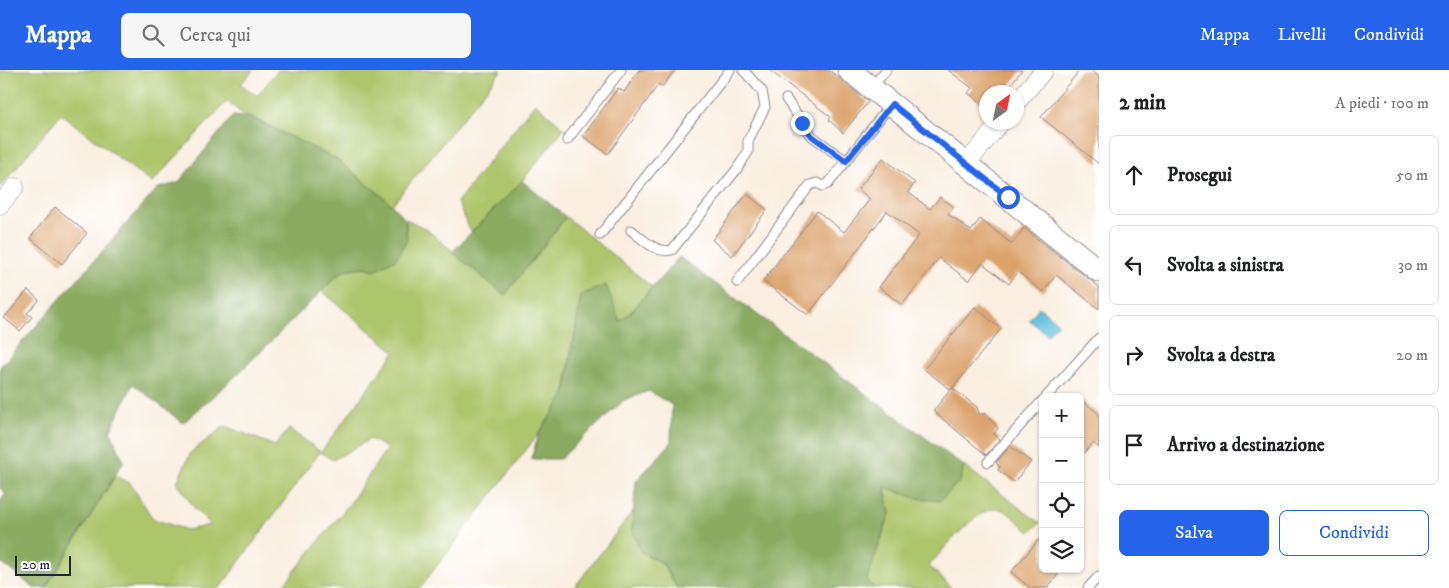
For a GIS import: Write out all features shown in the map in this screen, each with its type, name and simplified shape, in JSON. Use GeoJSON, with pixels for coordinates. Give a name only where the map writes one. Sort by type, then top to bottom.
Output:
{"type":"FeatureCollection","features":[{"type":"Feature","properties":{"kind":"street"},"geometry":{"type":"LineString","coordinates":[[849,70],[1099,271]]}},
{"type":"Feature","properties":{"kind":"street"},"geometry":{"type":"LineString","coordinates":[[1024,94],[1044,70]]}},
{"type":"Feature","properties":{"kind":"street"},"geometry":{"type":"LineString","coordinates":[[967,163],[994,130]]}},
{"type":"Feature","properties":{"kind":"street"},"geometry":{"type":"LineString","coordinates":[[0,205],[15,186]]}},
{"type":"Feature","properties":{"kind":"lane"},"geometry":{"type":"LineString","coordinates":[[567,140],[621,70]]}},
{"type":"Feature","properties":{"kind":"lane"},"geometry":{"type":"LineString","coordinates":[[600,235],[730,70]]}},
{"type":"Feature","properties":{"kind":"lane"},"geometry":{"type":"LineString","coordinates":[[631,230],[657,249],[666,252],[672,250],[737,169],[748,152],[748,141],[765,107],[762,91],[743,70]]}},
{"type":"Feature","properties":{"kind":"lane"},"geometry":{"type":"LineString","coordinates":[[872,88],[886,70]]}},
{"type":"Feature","properties":{"kind":"lane"},"geometry":{"type":"LineString","coordinates":[[786,99],[812,136],[846,161]]}},
{"type":"Feature","properties":{"kind":"lane"},"geometry":{"type":"LineString","coordinates":[[737,282],[810,185],[817,183],[823,186],[828,184],[892,104]]}},
{"type":"Feature","properties":{"kind":"lane"},"geometry":{"type":"LineString","coordinates":[[1050,393],[1099,338]]}},
{"type":"Feature","properties":{"kind":"lane"},"geometry":{"type":"LineString","coordinates":[[988,462],[1039,405]]}},
{"type":"Feature","properties":{"kind":"lane"},"geometry":{"type":"LineString","coordinates":[[1088,588],[1099,576]]}},
{"type":"Feature","properties":{"kind":"green space"},"geometry":{"type":"Polygon","coordinates":[[[0,70],[253,70],[241,84],[257,96],[278,70],[502,70],[392,205],[336,159],[252,118],[246,117],[227,101],[152,183],[61,114],[0,187],[0,70]]]}},
{"type":"Feature","properties":{"kind":"green space"},"geometry":{"type":"Polygon","coordinates":[[[535,103],[564,128],[522,181],[471,232],[457,202],[535,103]]]}},
{"type":"Feature","properties":{"kind":"green space"},"geometry":{"type":"Polygon","coordinates":[[[233,116],[252,118],[336,159],[387,200],[405,219],[407,240],[396,259],[375,270],[365,267],[343,270],[239,373],[183,423],[133,384],[110,431],[124,461],[46,588],[34,588],[0,562],[0,502],[6,493],[0,488],[0,367],[158,188],[178,183],[233,116]]]}},
{"type":"Feature","properties":{"kind":"green space"},"geometry":{"type":"Polygon","coordinates":[[[522,181],[566,217],[505,295],[452,252],[522,181]]]}},
{"type":"Feature","properties":{"kind":"green space"},"geometry":{"type":"Polygon","coordinates":[[[566,217],[652,287],[632,311],[620,321],[572,341],[565,395],[539,433],[420,588],[281,588],[351,502],[387,448],[370,439],[333,460],[320,452],[220,588],[46,588],[115,476],[130,483],[153,519],[187,530],[211,525],[195,509],[177,482],[191,452],[225,426],[275,446],[289,429],[321,452],[395,352],[322,291],[339,275],[351,268],[358,267],[375,270],[407,240],[406,219],[426,229],[505,295],[566,217]]]}},
{"type":"Feature","properties":{"kind":"green space"},"geometry":{"type":"Polygon","coordinates":[[[679,257],[964,466],[960,481],[940,501],[916,498],[885,487],[890,513],[867,580],[874,588],[677,588],[663,564],[640,551],[632,529],[636,481],[671,443],[672,405],[649,391],[624,400],[560,459],[531,459],[539,433],[565,395],[581,295],[606,285],[620,321],[632,311],[679,257]]]}},
{"type":"Feature","properties":{"kind":"green space"},"geometry":{"type":"Polygon","coordinates":[[[964,466],[1039,524],[1030,532],[1003,510],[995,509],[985,512],[974,519],[952,539],[929,566],[952,588],[874,588],[867,580],[890,513],[885,487],[916,498],[960,481],[964,466]]]}},
{"type":"Feature","properties":{"kind":"green space"},"geometry":{"type":"Polygon","coordinates":[[[633,511],[632,529],[640,551],[663,564],[677,588],[574,588],[633,511]]]}},
{"type":"Feature","properties":{"kind":"water"},"geometry":{"type":"Polygon","coordinates":[[[1039,307],[1058,323],[1048,335],[1029,320],[1039,307]]]}},
{"type":"Feature","properties":{"kind":"building"},"geometry":{"type":"Polygon","coordinates":[[[639,70],[675,70],[662,87],[659,84],[608,154],[583,136],[618,88],[624,92],[639,70]]]}},
{"type":"Feature","properties":{"kind":"building"},"geometry":{"type":"Polygon","coordinates":[[[769,70],[829,70],[868,102],[843,133],[829,120],[831,117],[769,70]]]}},
{"type":"Feature","properties":{"kind":"building"},"geometry":{"type":"Polygon","coordinates":[[[948,70],[1022,70],[1010,85],[979,85],[979,102],[968,93],[972,88],[948,70]]]}},
{"type":"Feature","properties":{"kind":"building"},"geometry":{"type":"Polygon","coordinates":[[[1080,70],[1091,70],[1099,77],[1099,164],[1041,117],[1080,70]]]}},
{"type":"Feature","properties":{"kind":"building"},"geometry":{"type":"Polygon","coordinates":[[[883,158],[915,183],[908,192],[930,209],[940,197],[954,207],[948,214],[971,231],[980,219],[1012,244],[1024,228],[1099,287],[1099,309],[1056,275],[1043,292],[1018,272],[1009,284],[982,263],[969,281],[939,258],[902,305],[879,287],[919,235],[887,211],[808,315],[763,281],[817,211],[844,232],[870,199],[858,189],[883,158]]]}},
{"type":"Feature","properties":{"kind":"building"},"geometry":{"type":"Polygon","coordinates":[[[747,194],[767,210],[732,256],[712,240],[747,194]]]}},
{"type":"Feature","properties":{"kind":"building"},"geometry":{"type":"Polygon","coordinates":[[[55,207],[87,233],[62,264],[30,238],[55,207]]]}},
{"type":"Feature","properties":{"kind":"building"},"geometry":{"type":"Polygon","coordinates":[[[28,290],[39,300],[27,313],[32,317],[20,331],[4,318],[28,290]]]}},
{"type":"Feature","properties":{"kind":"building"},"geometry":{"type":"Polygon","coordinates":[[[975,307],[1001,329],[951,390],[924,369],[975,307]]]}},
{"type":"Feature","properties":{"kind":"building"},"geometry":{"type":"Polygon","coordinates":[[[952,388],[977,407],[979,414],[986,414],[998,428],[994,434],[1000,439],[986,455],[933,411],[952,388]]]}},
{"type":"Feature","properties":{"kind":"building"},"geometry":{"type":"Polygon","coordinates":[[[1084,402],[1099,414],[1099,448],[1093,443],[1084,453],[1084,402]]]}},
{"type":"Feature","properties":{"kind":"building"},"geometry":{"type":"Polygon","coordinates":[[[1010,446],[1031,462],[1014,482],[998,470],[1000,467],[996,463],[1010,446]]]}},
{"type":"Feature","properties":{"kind":"building"},"geometry":{"type":"Polygon","coordinates":[[[1039,540],[1039,573],[1060,573],[1047,588],[1030,588],[1011,572],[1039,540]]]}},
{"type":"Feature","properties":{"kind":"route"},"geometry":{"type":"LineString","coordinates":[[802,123],[812,136],[846,161],[892,104],[1008,197]]}}]}
